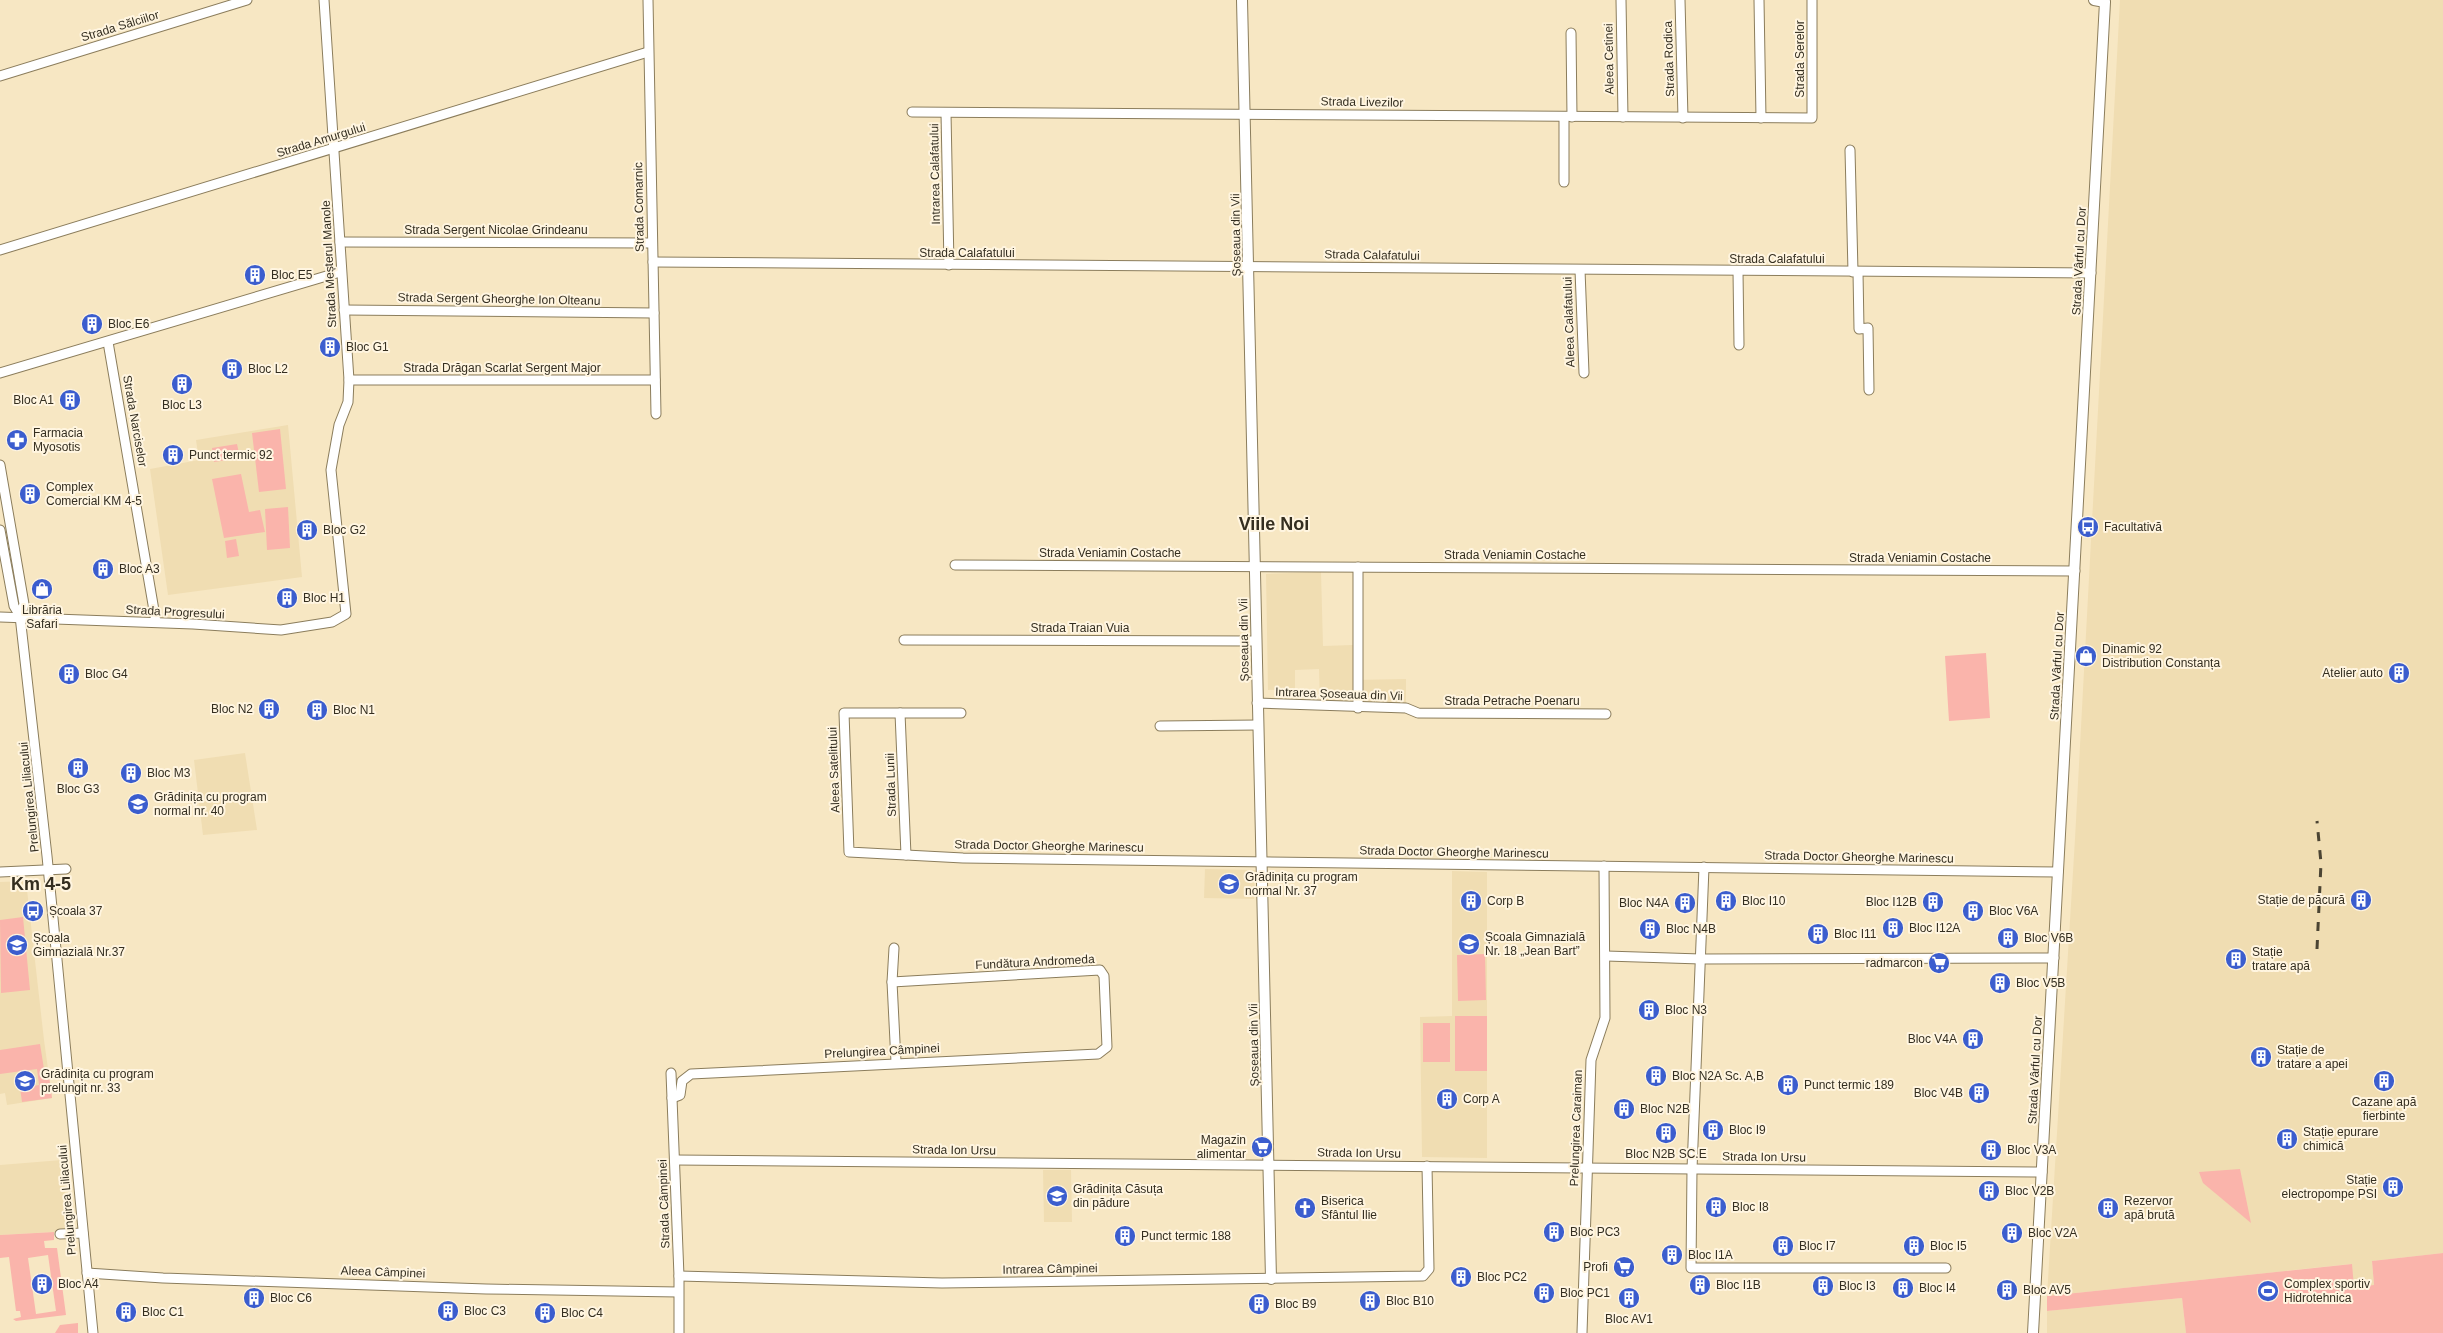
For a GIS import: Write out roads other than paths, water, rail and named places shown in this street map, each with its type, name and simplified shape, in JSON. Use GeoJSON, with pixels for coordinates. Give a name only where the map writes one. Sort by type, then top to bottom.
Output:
{"type":"FeatureCollection","features":[{"type":"Feature","properties":{"kind":"street","name":"Strada Sălciilor"},"geometry":{"type":"LineString","coordinates":[[0,76],[247,0]]}},
{"type":"Feature","properties":{"kind":"street","name":"Strada Meșterul Manole"},"geometry":{"type":"LineString","coordinates":[[324,0],[340,242],[340,272],[349,380],[348,402],[339,425],[331,470],[346,614]]}},
{"type":"Feature","properties":{"kind":"street","name":"Strada Comarnic"},"geometry":{"type":"LineString","coordinates":[[648,0],[656,414]]}},
{"type":"Feature","properties":{"kind":"street","name":"Șoseaua din Vii"},"geometry":{"type":"LineString","coordinates":[[1242,0],[1271,1279]]}},
{"type":"Feature","properties":{"kind":"street","name":"Aleea Cetinei"},"geometry":{"type":"LineString","coordinates":[[1621,0],[1623,117]]}},
{"type":"Feature","properties":{"kind":"street","name":"Strada Rodica"},"geometry":{"type":"LineString","coordinates":[[1680,0],[1684,118]]}},
{"type":"Feature","properties":{"kind":"street"},"geometry":{"type":"LineString","coordinates":[[1759,0],[1761,118]]}},
{"type":"Feature","properties":{"kind":"street","name":"Strada Serelor"},"geometry":{"type":"LineString","coordinates":[[1812,0],[1812,118]]}},
{"type":"Feature","properties":{"kind":"street"},"geometry":{"type":"LineString","coordinates":[[2094,0],[2105,1]]}},
{"type":"Feature","properties":{"kind":"street","name":"Strada Vârful cu Dor"},"geometry":{"type":"LineString","coordinates":[[2033,1333],[2105,1]]}},
{"type":"Feature","properties":{"kind":"street"},"geometry":{"type":"LineString","coordinates":[[1564,182],[1571,33]]}},
{"type":"Feature","properties":{"kind":"street","name":"Strada Amurgului"},"geometry":{"type":"LineString","coordinates":[[0,250],[648,52]]}},
{"type":"Feature","properties":{"kind":"street","name":"Strada Livezilor"},"geometry":{"type":"LineString","coordinates":[[912,112],[1812,118]]}},
{"type":"Feature","properties":{"kind":"street","name":"Intrarea Calafatului"},"geometry":{"type":"LineString","coordinates":[[946,113],[950,265]]}},
{"type":"Feature","properties":{"kind":"street"},"geometry":{"type":"LineString","coordinates":[[1850,150],[1858,329],[1868,328],[1869,390]]}},
{"type":"Feature","properties":{"kind":"street","name":"Strada Sergent Nicolae Grindeanu"},"geometry":{"type":"LineString","coordinates":[[340,242],[652,243]]}},
{"type":"Feature","properties":{"kind":"street","name":"Strada Calafatului"},"geometry":{"type":"LineString","coordinates":[[653,262],[2090,273]]}},
{"type":"Feature","properties":{"kind":"street","name":"Aleea Calafatului"},"geometry":{"type":"LineString","coordinates":[[1580,270],[1584,372]]}},
{"type":"Feature","properties":{"kind":"street"},"geometry":{"type":"LineString","coordinates":[[1738,271],[1739,345]]}},
{"type":"Feature","properties":{"kind":"street"},"geometry":{"type":"LineString","coordinates":[[0,373],[340,272]]}},
{"type":"Feature","properties":{"kind":"street","name":"Strada Sergent Gheorghe Ion Olteanu"},"geometry":{"type":"LineString","coordinates":[[344,310],[654,313]]}},
{"type":"Feature","properties":{"kind":"street","name":"Strada Narciselor"},"geometry":{"type":"LineString","coordinates":[[108,342],[156,622]]}},
{"type":"Feature","properties":{"kind":"street","name":"Strada Drăgan Scarlat Sergent Major"},"geometry":{"type":"LineString","coordinates":[[349,380],[655,380]]}},
{"type":"Feature","properties":{"kind":"street","name":"Prelungirea Liliacului"},"geometry":{"type":"LineString","coordinates":[[0,465],[24,604],[20,616]]}},
{"type":"Feature","properties":{"kind":"street","name":"Prelungirea Liliacului"},"geometry":{"type":"LineString","coordinates":[[0,530],[14,606],[20,616],[48,870],[93,1333]]}},
{"type":"Feature","properties":{"kind":"street","name":"Strada Veniamin Costache"},"geometry":{"type":"LineString","coordinates":[[955,565],[2074,571]]}},
{"type":"Feature","properties":{"kind":"street"},"geometry":{"type":"LineString","coordinates":[[1358,566],[1358,708]]}},
{"type":"Feature","properties":{"kind":"street","name":"Strada Progresului"},"geometry":{"type":"LineString","coordinates":[[0,617],[20,616],[156,622],[281,630],[332,622],[346,614]]}},
{"type":"Feature","properties":{"kind":"street","name":"Strada Traian Vuia"},"geometry":{"type":"LineString","coordinates":[[904,640],[1256,641]]}},
{"type":"Feature","properties":{"kind":"street","name":"Intrarea Șoseaua din Vii"},"geometry":{"type":"LineString","coordinates":[[1257,703],[1358,708],[1406,708],[1418,713]]}},
{"type":"Feature","properties":{"kind":"street","name":"Aleea Satelitului"},"geometry":{"type":"LineString","coordinates":[[849,852],[844,713],[900,713]]}},
{"type":"Feature","properties":{"kind":"street"},"geometry":{"type":"LineString","coordinates":[[900,713],[961,713]]}},
{"type":"Feature","properties":{"kind":"street","name":"Strada Lunii"},"geometry":{"type":"LineString","coordinates":[[900,713],[906,855]]}},
{"type":"Feature","properties":{"kind":"street","name":"Strada Petrache Poenaru"},"geometry":{"type":"LineString","coordinates":[[1418,713],[1606,714]]}},
{"type":"Feature","properties":{"kind":"street"},"geometry":{"type":"LineString","coordinates":[[1160,726],[1258,725]]}},
{"type":"Feature","properties":{"kind":"street","name":"Strada Doctor Gheorghe Marinescu"},"geometry":{"type":"LineString","coordinates":[[849,852],[906,855],[1262,862],[2058,872]]}},
{"type":"Feature","properties":{"kind":"street","name":"Prelungirea Caraiman"},"geometry":{"type":"LineString","coordinates":[[1582,1333],[1591,1060],[1604,1018],[1606,956],[1604,866]]}},
{"type":"Feature","properties":{"kind":"street"},"geometry":{"type":"LineString","coordinates":[[1704,867],[1692,1169],[1692,1268],[1946,1268]]}},
{"type":"Feature","properties":{"kind":"street"},"geometry":{"type":"LineString","coordinates":[[0,872],[66,869]]}},
{"type":"Feature","properties":{"kind":"street"},"geometry":{"type":"LineString","coordinates":[[894,948],[892,982],[896,1062]]}},
{"type":"Feature","properties":{"kind":"street"},"geometry":{"type":"LineString","coordinates":[[1606,956],[1701,959],[2054,958]]}},
{"type":"Feature","properties":{"kind":"street","name":"Fundătura Andromeda"},"geometry":{"type":"LineString","coordinates":[[892,982],[1100,970],[1104,976],[1107,1047]]}},
{"type":"Feature","properties":{"kind":"street","name":"Prelungirea Câmpinei"},"geometry":{"type":"LineString","coordinates":[[672,1098],[680,1095],[682,1081],[691,1074],[896,1062],[1098,1054],[1107,1047]]}},
{"type":"Feature","properties":{"kind":"street","name":"Strada Câmpinei"},"geometry":{"type":"LineString","coordinates":[[671,1073],[679,1276],[679,1333]]}},
{"type":"Feature","properties":{"kind":"street","name":"Strada Ion Ursu"},"geometry":{"type":"LineString","coordinates":[[675,1160],[2042,1172]]}},
{"type":"Feature","properties":{"kind":"street","name":"Intrarea Câmpinei"},"geometry":{"type":"LineString","coordinates":[[679,1276],[942,1284],[1423,1276],[1429,1269],[1427,1166]]}},
{"type":"Feature","properties":{"kind":"street"},"geometry":{"type":"LineString","coordinates":[[60,1234],[83,1233]]}},
{"type":"Feature","properties":{"kind":"street","name":"Aleea Câmpinei"},"geometry":{"type":"LineString","coordinates":[[87,1273],[163,1278],[486,1289],[678,1292]]}},
{"type":"Feature","properties":{"kind":"railway"},"geometry":{"type":"LineString","coordinates":[[2317,821],[2321,863],[2317,949]]}},
{"type":"Feature","properties":{"kind":"place","name":"Bloc E5"},"geometry":{"type":"Point","coordinates":[255,275]}},
{"type":"Feature","properties":{"kind":"place","name":"Bloc E6"},"geometry":{"type":"Point","coordinates":[92,324]}},
{"type":"Feature","properties":{"kind":"place","name":"Bloc G1"},"geometry":{"type":"Point","coordinates":[330,347]}},
{"type":"Feature","properties":{"kind":"place","name":"Bloc L2"},"geometry":{"type":"Point","coordinates":[232,369]}},
{"type":"Feature","properties":{"kind":"place","name":"Bloc L3"},"geometry":{"type":"Point","coordinates":[182,384]}},
{"type":"Feature","properties":{"kind":"place","name":"Bloc A1"},"geometry":{"type":"Point","coordinates":[70,400]}},
{"type":"Feature","properties":{"kind":"place","name":"Farmacia Myosotis"},"geometry":{"type":"Point","coordinates":[17,440]}},
{"type":"Feature","properties":{"kind":"place","name":"Punct termic 92"},"geometry":{"type":"Point","coordinates":[173,455]}},
{"type":"Feature","properties":{"kind":"place","name":"Complex Comercial KM 4-5"},"geometry":{"type":"Point","coordinates":[30,494]}},
{"type":"Feature","properties":{"kind":"place","name":"Facultativă"},"geometry":{"type":"Point","coordinates":[2088,527]}},
{"type":"Feature","properties":{"kind":"place","name":"Bloc G2"},"geometry":{"type":"Point","coordinates":[307,530]}},
{"type":"Feature","properties":{"kind":"place","name":"Bloc A3"},"geometry":{"type":"Point","coordinates":[103,569]}},
{"type":"Feature","properties":{"kind":"place","name":"Librăria Safari"},"geometry":{"type":"Point","coordinates":[42,589]}},
{"type":"Feature","properties":{"kind":"place","name":"Bloc H1"},"geometry":{"type":"Point","coordinates":[287,598]}},
{"type":"Feature","properties":{"kind":"place","name":"Dinamic 92 Distribution Constanța"},"geometry":{"type":"Point","coordinates":[2086,656]}},
{"type":"Feature","properties":{"kind":"place","name":"Atelier auto"},"geometry":{"type":"Point","coordinates":[2399,673]}},
{"type":"Feature","properties":{"kind":"place","name":"Bloc G4"},"geometry":{"type":"Point","coordinates":[69,674]}},
{"type":"Feature","properties":{"kind":"place","name":"Bloc N2"},"geometry":{"type":"Point","coordinates":[269,709]}},
{"type":"Feature","properties":{"kind":"place","name":"Bloc N1"},"geometry":{"type":"Point","coordinates":[317,710]}},
{"type":"Feature","properties":{"kind":"place","name":"Bloc G3"},"geometry":{"type":"Point","coordinates":[78,768]}},
{"type":"Feature","properties":{"kind":"place","name":"Bloc M3"},"geometry":{"type":"Point","coordinates":[131,773]}},
{"type":"Feature","properties":{"kind":"place","name":"Grădinița cu program normal nr. 40"},"geometry":{"type":"Point","coordinates":[138,804]}},
{"type":"Feature","properties":{"kind":"place","name":"Grădinița cu program normal Nr. 37"},"geometry":{"type":"Point","coordinates":[1229,884]}},
{"type":"Feature","properties":{"kind":"place","name":"Stație de păcură"},"geometry":{"type":"Point","coordinates":[2361,900]}},
{"type":"Feature","properties":{"kind":"place","name":"Corp B"},"geometry":{"type":"Point","coordinates":[1471,901]}},
{"type":"Feature","properties":{"kind":"place","name":"Bloc I10"},"geometry":{"type":"Point","coordinates":[1726,901]}},
{"type":"Feature","properties":{"kind":"place","name":"Bloc I12B"},"geometry":{"type":"Point","coordinates":[1933,902]}},
{"type":"Feature","properties":{"kind":"place","name":"Bloc N4A"},"geometry":{"type":"Point","coordinates":[1685,903]}},
{"type":"Feature","properties":{"kind":"place","name":"Școala 37"},"geometry":{"type":"Point","coordinates":[33,911]}},
{"type":"Feature","properties":{"kind":"place","name":"Bloc V6A"},"geometry":{"type":"Point","coordinates":[1973,911]}},
{"type":"Feature","properties":{"kind":"place","name":"Bloc I12A"},"geometry":{"type":"Point","coordinates":[1893,928]}},
{"type":"Feature","properties":{"kind":"place","name":"Bloc N4B"},"geometry":{"type":"Point","coordinates":[1650,929]}},
{"type":"Feature","properties":{"kind":"place","name":"Bloc I11"},"geometry":{"type":"Point","coordinates":[1818,934]}},
{"type":"Feature","properties":{"kind":"place","name":"Bloc V6B"},"geometry":{"type":"Point","coordinates":[2008,938]}},
{"type":"Feature","properties":{"kind":"place","name":"Școala Gimnazială Nr. 18 „Jean Bart”"},"geometry":{"type":"Point","coordinates":[1469,944]}},
{"type":"Feature","properties":{"kind":"place","name":"Școala Gimnazială Nr.37"},"geometry":{"type":"Point","coordinates":[17,945]}},
{"type":"Feature","properties":{"kind":"place","name":"Stație tratare apă"},"geometry":{"type":"Point","coordinates":[2236,959]}},
{"type":"Feature","properties":{"kind":"place","name":"radmarcon"},"geometry":{"type":"Point","coordinates":[1939,963]}},
{"type":"Feature","properties":{"kind":"place","name":"Bloc V5B"},"geometry":{"type":"Point","coordinates":[2000,983]}},
{"type":"Feature","properties":{"kind":"place","name":"Bloc N3"},"geometry":{"type":"Point","coordinates":[1649,1010]}},
{"type":"Feature","properties":{"kind":"place","name":"Bloc V4A"},"geometry":{"type":"Point","coordinates":[1973,1039]}},
{"type":"Feature","properties":{"kind":"place","name":"Stație de tratare a apei"},"geometry":{"type":"Point","coordinates":[2261,1057]}},
{"type":"Feature","properties":{"kind":"place","name":"Bloc N2A Sc. A,B"},"geometry":{"type":"Point","coordinates":[1656,1076]}},
{"type":"Feature","properties":{"kind":"place","name":"Grădinița cu program prelungit nr. 33"},"geometry":{"type":"Point","coordinates":[25,1081]}},
{"type":"Feature","properties":{"kind":"place","name":"Cazane apă fierbinte"},"geometry":{"type":"Point","coordinates":[2384,1081]}},
{"type":"Feature","properties":{"kind":"place","name":"Punct termic 189"},"geometry":{"type":"Point","coordinates":[1788,1085]}},
{"type":"Feature","properties":{"kind":"place","name":"Bloc V4B"},"geometry":{"type":"Point","coordinates":[1979,1093]}},
{"type":"Feature","properties":{"kind":"place","name":"Corp A"},"geometry":{"type":"Point","coordinates":[1447,1099]}},
{"type":"Feature","properties":{"kind":"place","name":"Bloc N2B"},"geometry":{"type":"Point","coordinates":[1624,1109]}},
{"type":"Feature","properties":{"kind":"place","name":"Bloc I9"},"geometry":{"type":"Point","coordinates":[1713,1130]}},
{"type":"Feature","properties":{"kind":"place","name":"Bloc N2B SC.E"},"geometry":{"type":"Point","coordinates":[1666,1133]}},
{"type":"Feature","properties":{"kind":"place","name":"Stație epurare chimică"},"geometry":{"type":"Point","coordinates":[2287,1139]}},
{"type":"Feature","properties":{"kind":"place","name":"Magazin alimentar"},"geometry":{"type":"Point","coordinates":[1262,1147]}},
{"type":"Feature","properties":{"kind":"place","name":"Bloc V3A"},"geometry":{"type":"Point","coordinates":[1991,1150]}},
{"type":"Feature","properties":{"kind":"place","name":"Stație electropompe PSI"},"geometry":{"type":"Point","coordinates":[2393,1187]}},
{"type":"Feature","properties":{"kind":"place","name":"Bloc V2B"},"geometry":{"type":"Point","coordinates":[1989,1191]}},
{"type":"Feature","properties":{"kind":"place","name":"Grădinița Căsuța din pădure"},"geometry":{"type":"Point","coordinates":[1057,1196]}},
{"type":"Feature","properties":{"kind":"place","name":"Bloc I8"},"geometry":{"type":"Point","coordinates":[1716,1207]}},
{"type":"Feature","properties":{"kind":"place","name":"Biserica Sfântul Ilie"},"geometry":{"type":"Point","coordinates":[1305,1208]}},
{"type":"Feature","properties":{"kind":"place","name":"Rezervor apă brută"},"geometry":{"type":"Point","coordinates":[2108,1208]}},
{"type":"Feature","properties":{"kind":"place","name":"Bloc PC3"},"geometry":{"type":"Point","coordinates":[1554,1232]}},
{"type":"Feature","properties":{"kind":"place","name":"Bloc V2A"},"geometry":{"type":"Point","coordinates":[2012,1233]}},
{"type":"Feature","properties":{"kind":"place","name":"Punct termic 188"},"geometry":{"type":"Point","coordinates":[1125,1236]}},
{"type":"Feature","properties":{"kind":"place","name":"Bloc I7"},"geometry":{"type":"Point","coordinates":[1783,1246]}},
{"type":"Feature","properties":{"kind":"place","name":"Bloc I5"},"geometry":{"type":"Point","coordinates":[1914,1246]}},
{"type":"Feature","properties":{"kind":"place","name":"Bloc I1A"},"geometry":{"type":"Point","coordinates":[1672,1255]}},
{"type":"Feature","properties":{"kind":"place","name":"Profi"},"geometry":{"type":"Point","coordinates":[1624,1267]}},
{"type":"Feature","properties":{"kind":"place","name":"Bloc PC2"},"geometry":{"type":"Point","coordinates":[1461,1277]}},
{"type":"Feature","properties":{"kind":"place","name":"Bloc A4"},"geometry":{"type":"Point","coordinates":[42,1284]}},
{"type":"Feature","properties":{"kind":"place","name":"Bloc I1B"},"geometry":{"type":"Point","coordinates":[1700,1285]}},
{"type":"Feature","properties":{"kind":"place","name":"Bloc I3"},"geometry":{"type":"Point","coordinates":[1823,1286]}},
{"type":"Feature","properties":{"kind":"place","name":"Bloc I4"},"geometry":{"type":"Point","coordinates":[1903,1288]}},
{"type":"Feature","properties":{"kind":"place","name":"Bloc AV5"},"geometry":{"type":"Point","coordinates":[2007,1290]}},
{"type":"Feature","properties":{"kind":"place","name":"Complex sportiv Hidrotehnica"},"geometry":{"type":"Point","coordinates":[2268,1291]}},
{"type":"Feature","properties":{"kind":"place","name":"Bloc PC1"},"geometry":{"type":"Point","coordinates":[1544,1293]}},
{"type":"Feature","properties":{"kind":"place","name":"Bloc C6"},"geometry":{"type":"Point","coordinates":[254,1298]}},
{"type":"Feature","properties":{"kind":"place","name":"Bloc AV1"},"geometry":{"type":"Point","coordinates":[1629,1298]}},
{"type":"Feature","properties":{"kind":"place","name":"Bloc B10"},"geometry":{"type":"Point","coordinates":[1370,1301]}},
{"type":"Feature","properties":{"kind":"place","name":"Bloc B9"},"geometry":{"type":"Point","coordinates":[1259,1304]}},
{"type":"Feature","properties":{"kind":"place","name":"Bloc C3"},"geometry":{"type":"Point","coordinates":[448,1311]}},
{"type":"Feature","properties":{"kind":"place","name":"Bloc C1"},"geometry":{"type":"Point","coordinates":[126,1312]}},
{"type":"Feature","properties":{"kind":"place","name":"Bloc C4"},"geometry":{"type":"Point","coordinates":[545,1313]}},
{"type":"Feature","properties":{"kind":"district","name":"Viile Noi"},"geometry":{"type":"Point","coordinates":[1274,524]}},
{"type":"Feature","properties":{"kind":"district","name":"Km 4-5"},"geometry":{"type":"Point","coordinates":[41,884]}}]}
